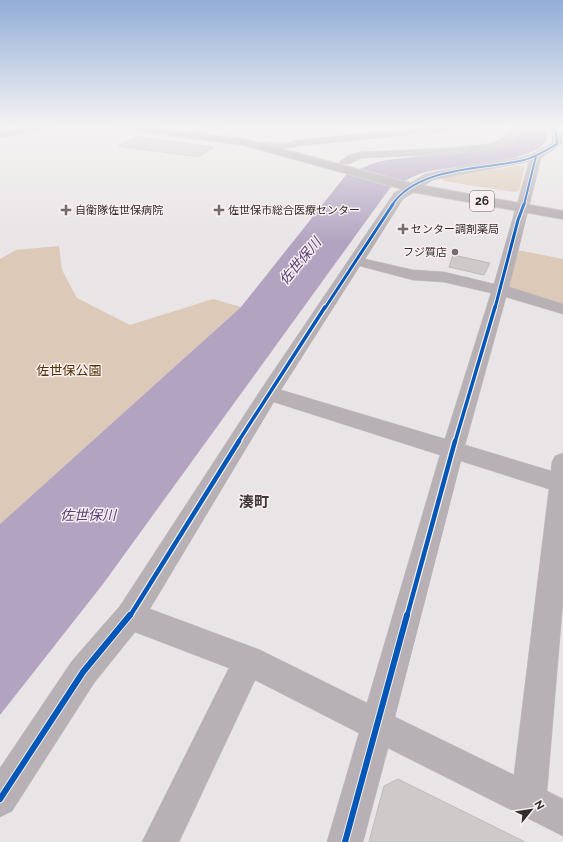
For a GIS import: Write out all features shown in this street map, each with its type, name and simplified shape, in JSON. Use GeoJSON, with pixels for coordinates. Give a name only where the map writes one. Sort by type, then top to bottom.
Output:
{"type":"FeatureCollection","features":[{"type":"Feature","properties":{"kind":"main road","name":"26"},"geometry":{"type":"LineString","coordinates":[[337,164],[412,184],[524,205],[563,215]]}},
{"type":"Feature","properties":{"kind":"main road"},"geometry":{"type":"LineString","coordinates":[[338,164],[351,167]]}},
{"type":"Feature","properties":{"kind":"main road","name":"26"},"geometry":{"type":"LineString","coordinates":[[524,205],[563,207]]}},
{"type":"Feature","properties":{"kind":"street"},"geometry":{"type":"LineString","coordinates":[[0,799],[83,672],[130,616],[269,393],[398,196],[412,184],[442,173],[492,164]]}},
{"type":"Feature","properties":{"kind":"street"},"geometry":{"type":"LineString","coordinates":[[345,842],[453,448],[500,290],[534,164]]}},
{"type":"Feature","properties":{"kind":"street"},"geometry":{"type":"LineString","coordinates":[[356,261],[413,275],[444,277],[500,290],[563,309]]}},
{"type":"Feature","properties":{"kind":"street"},"geometry":{"type":"LineString","coordinates":[[269,393],[453,448],[562,476],[529,801]]}},
{"type":"Feature","properties":{"kind":"street"},"geometry":{"type":"LineString","coordinates":[[130,616],[249,661],[563,818]]}},
{"type":"Feature","properties":{"kind":"street"},"geometry":{"type":"LineString","coordinates":[[160,842],[249,661]]}},
{"type":"Feature","properties":{"kind":"green space"},"geometry":{"type":"Polygon","coordinates":[[[520,165],[525,166],[519,191],[514,192],[443,181],[442,178],[520,165]]]}},
{"type":"Feature","properties":{"kind":"green space","name":"佐世保公園"},"geometry":{"type":"Polygon","coordinates":[[[59,246],[62,270],[77,298],[130,325],[213,299],[241,307],[0,524],[0,259],[16,250],[59,246]]]}},
{"type":"Feature","properties":{"kind":"green space"},"geometry":{"type":"Polygon","coordinates":[[[518,251],[563,259],[563,304],[514,290],[508,286],[518,251]]]}},
{"type":"Feature","properties":{"kind":"water","name":"佐世保川"},"geometry":{"type":"Polygon","coordinates":[[[371,164],[476,164],[425,172],[390,188],[103,584],[0,715],[0,524],[241,307],[346,175],[371,164]]]}},
{"type":"Feature","properties":{"kind":"building"},"geometry":{"type":"Polygon","coordinates":[[[453,255],[490,263],[484,275],[449,267],[453,255]]]}},
{"type":"Feature","properties":{"kind":"building"},"geometry":{"type":"Polygon","coordinates":[[[398,779],[525,842],[369,842],[384,786],[398,779]]]}},
{"type":"Feature","properties":{"kind":"cycle path"},"geometry":{"type":"LineString","coordinates":[[0,799],[83,672],[130,616],[269,393],[398,196],[429,177],[496,164]]}},
{"type":"Feature","properties":{"kind":"cycle path"},"geometry":{"type":"LineString","coordinates":[[345,842],[453,449],[500,290],[534,164]]}},
{"type":"Feature","properties":{"kind":"place","name":"自衛隊佐世保病院"},"geometry":{"type":"Point","coordinates":[66,210]}},
{"type":"Feature","properties":{"kind":"place","name":"佐世保市総合医療センター"},"geometry":{"type":"Point","coordinates":[219,210]}},
{"type":"Feature","properties":{"kind":"place","name":"センター調剤薬局"},"geometry":{"type":"Point","coordinates":[403,229]}},
{"type":"Feature","properties":{"kind":"place","name":"フジ質店"},"geometry":{"type":"Point","coordinates":[455,252]}},
{"type":"Feature","properties":{"kind":"district","name":"湊町"},"geometry":{"type":"Point","coordinates":[254,502]}}]}
